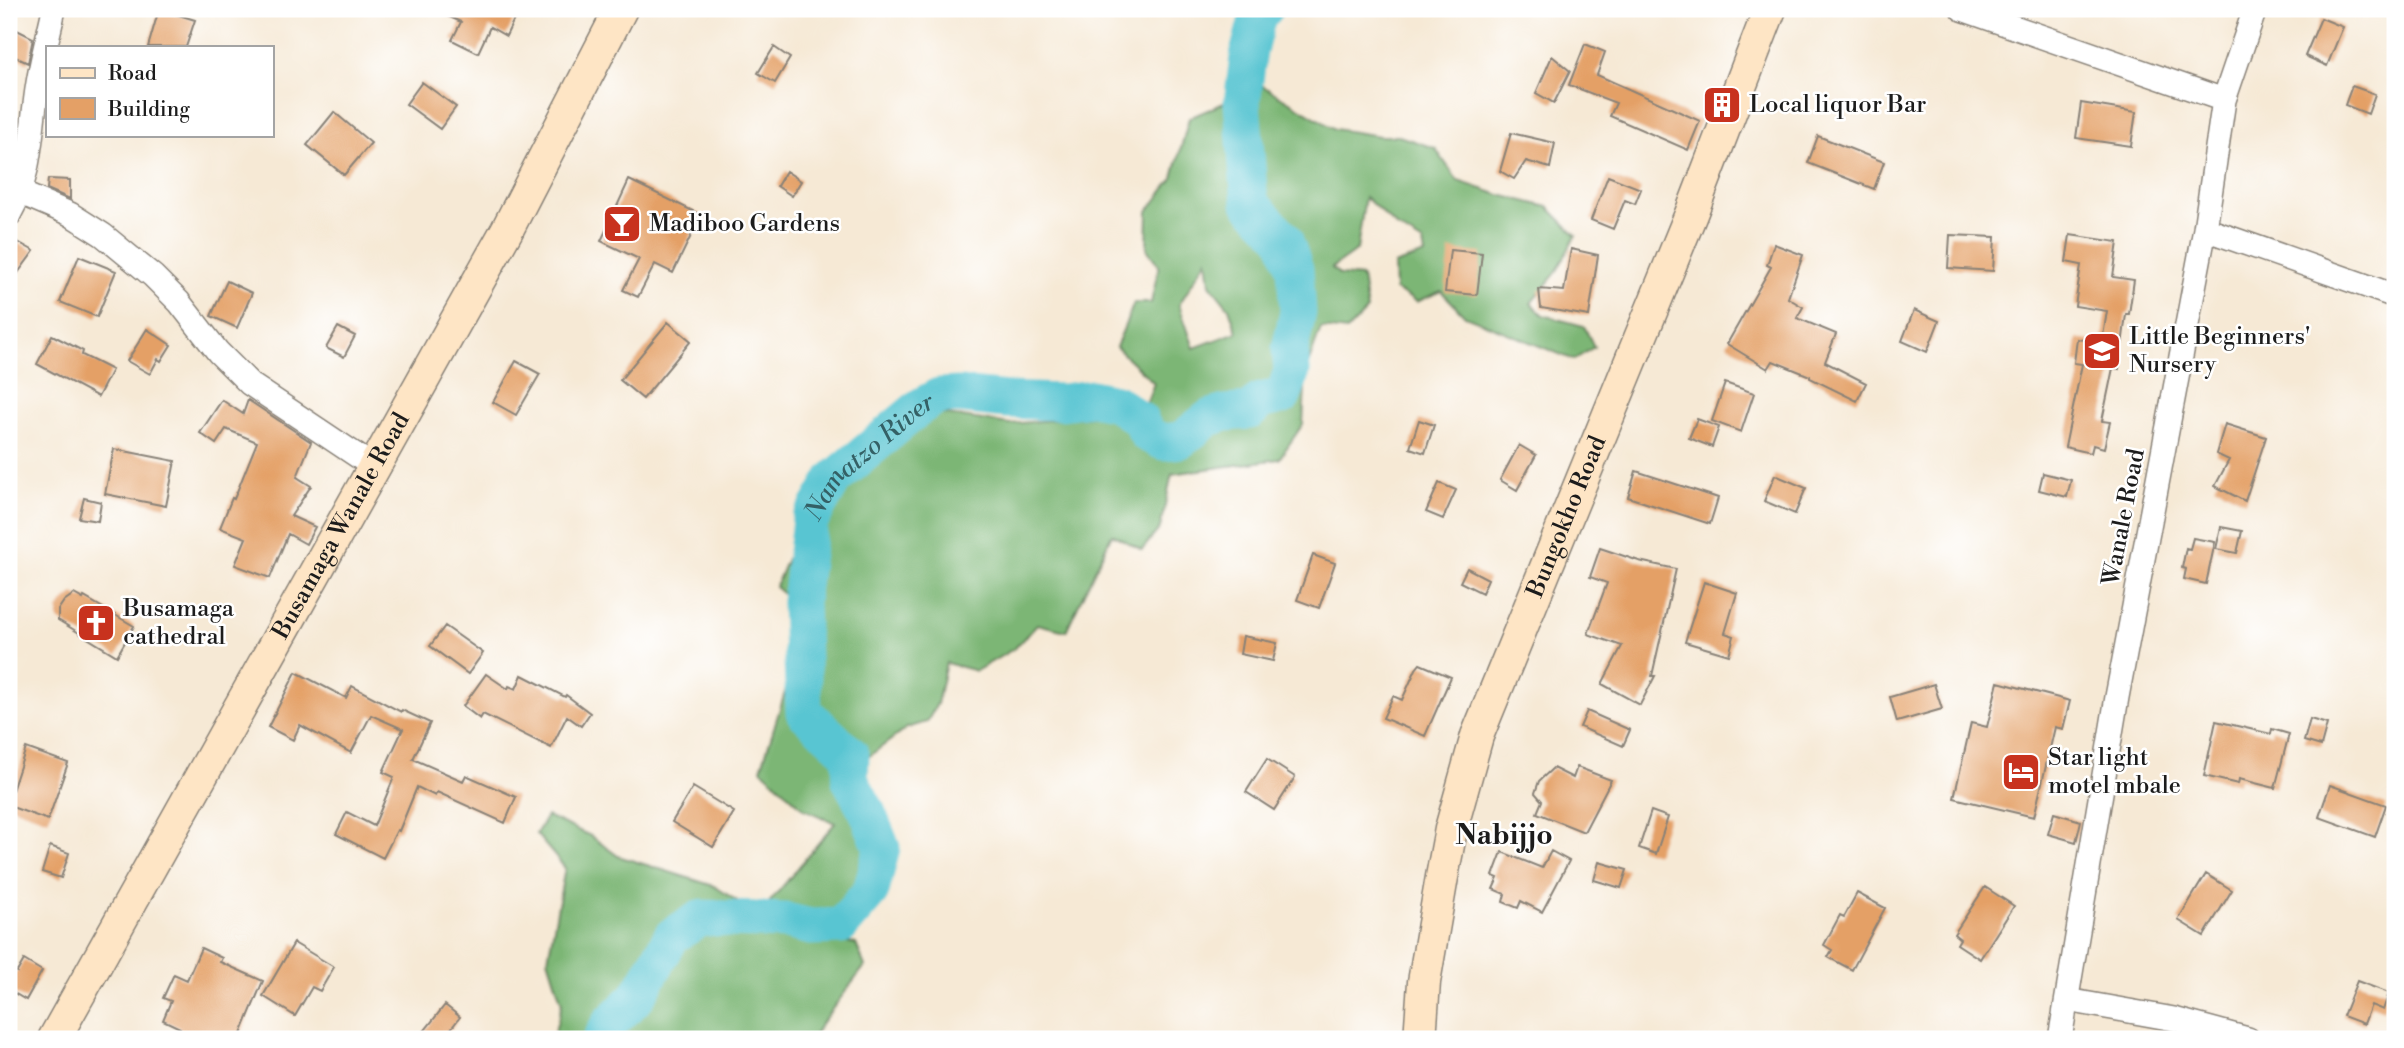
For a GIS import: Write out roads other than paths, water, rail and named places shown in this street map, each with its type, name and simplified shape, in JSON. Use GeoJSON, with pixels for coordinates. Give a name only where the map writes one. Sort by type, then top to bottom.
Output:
{"type":"FeatureCollection","features":[{"type":"Feature","properties":{"kind":"street"},"geometry":{"type":"LineString","coordinates":[[9,215],[21,193],[38,83],[54,9]]}},
{"type":"Feature","properties":{"kind":"street","name":"Busamaga Wanale Road"},"geometry":{"type":"LineString","coordinates":[[54,1039],[507,230],[621,9]]}},
{"type":"Feature","properties":{"kind":"street","name":"Bungokho Road"},"geometry":{"type":"LineString","coordinates":[[1420,1039],[1424,982],[1451,829],[1477,736],[1686,227],[1769,9]]}},
{"type":"Feature","properties":{"kind":"street"},"geometry":{"type":"LineString","coordinates":[[1962,9],[2224,100]]}},
{"type":"Feature","properties":{"kind":"street","name":"Wanale Road"},"geometry":{"type":"LineString","coordinates":[[2060,1039],[2117,697],[2206,229],[2224,100],[2255,9]]}},
{"type":"Feature","properties":{"kind":"street"},"geometry":{"type":"LineString","coordinates":[[21,193],[70,214],[103,235],[153,276],[179,302],[218,352],[250,384],[374,467]]}},
{"type":"Feature","properties":{"kind":"street"},"geometry":{"type":"LineString","coordinates":[[2206,229],[2395,296]]}},
{"type":"Feature","properties":{"kind":"street"},"geometry":{"type":"LineString","coordinates":[[2067,1000],[2174,1019],[2249,1039]]}},
{"type":"Feature","properties":{"kind":"waterway","name":"Namatzo River"},"geometry":{"type":"LineString","coordinates":[[601,1039],[611,1022],[637,997],[672,936],[701,918],[786,921],[811,927],[841,926],[871,891],[882,848],[867,811],[850,780],[851,755],[804,712],[800,602],[810,521],[834,479],[921,406],[939,396],[1062,402],[1092,398],[1116,403],[1140,420],[1147,434],[1163,442],[1181,440],[1209,418],[1225,413],[1250,411],[1260,401],[1283,396],[1292,371],[1290,349],[1298,312],[1295,269],[1284,238],[1250,203],[1242,103],[1249,50],[1259,12],[1265,9]]}},
{"type":"Feature","properties":{"kind":"place","name":"Local liquor Bar"},"geometry":{"type":"Point","coordinates":[1722,105]}},
{"type":"Feature","properties":{"kind":"place","name":"Madiboo Gardens"},"geometry":{"type":"Point","coordinates":[622,224]}},
{"type":"Feature","properties":{"kind":"place","name":"Little Beginners' Nursery"},"geometry":{"type":"Point","coordinates":[2102,351]}},
{"type":"Feature","properties":{"kind":"place","name":"Busamaga cathedral"},"geometry":{"type":"Point","coordinates":[96,623]}},
{"type":"Feature","properties":{"kind":"place","name":"Star light motel mbale"},"geometry":{"type":"Point","coordinates":[2021,772]}},
{"type":"Feature","properties":{"kind":"district","name":"Nabijjo"},"geometry":{"type":"Point","coordinates":[1504,835]}}]}
